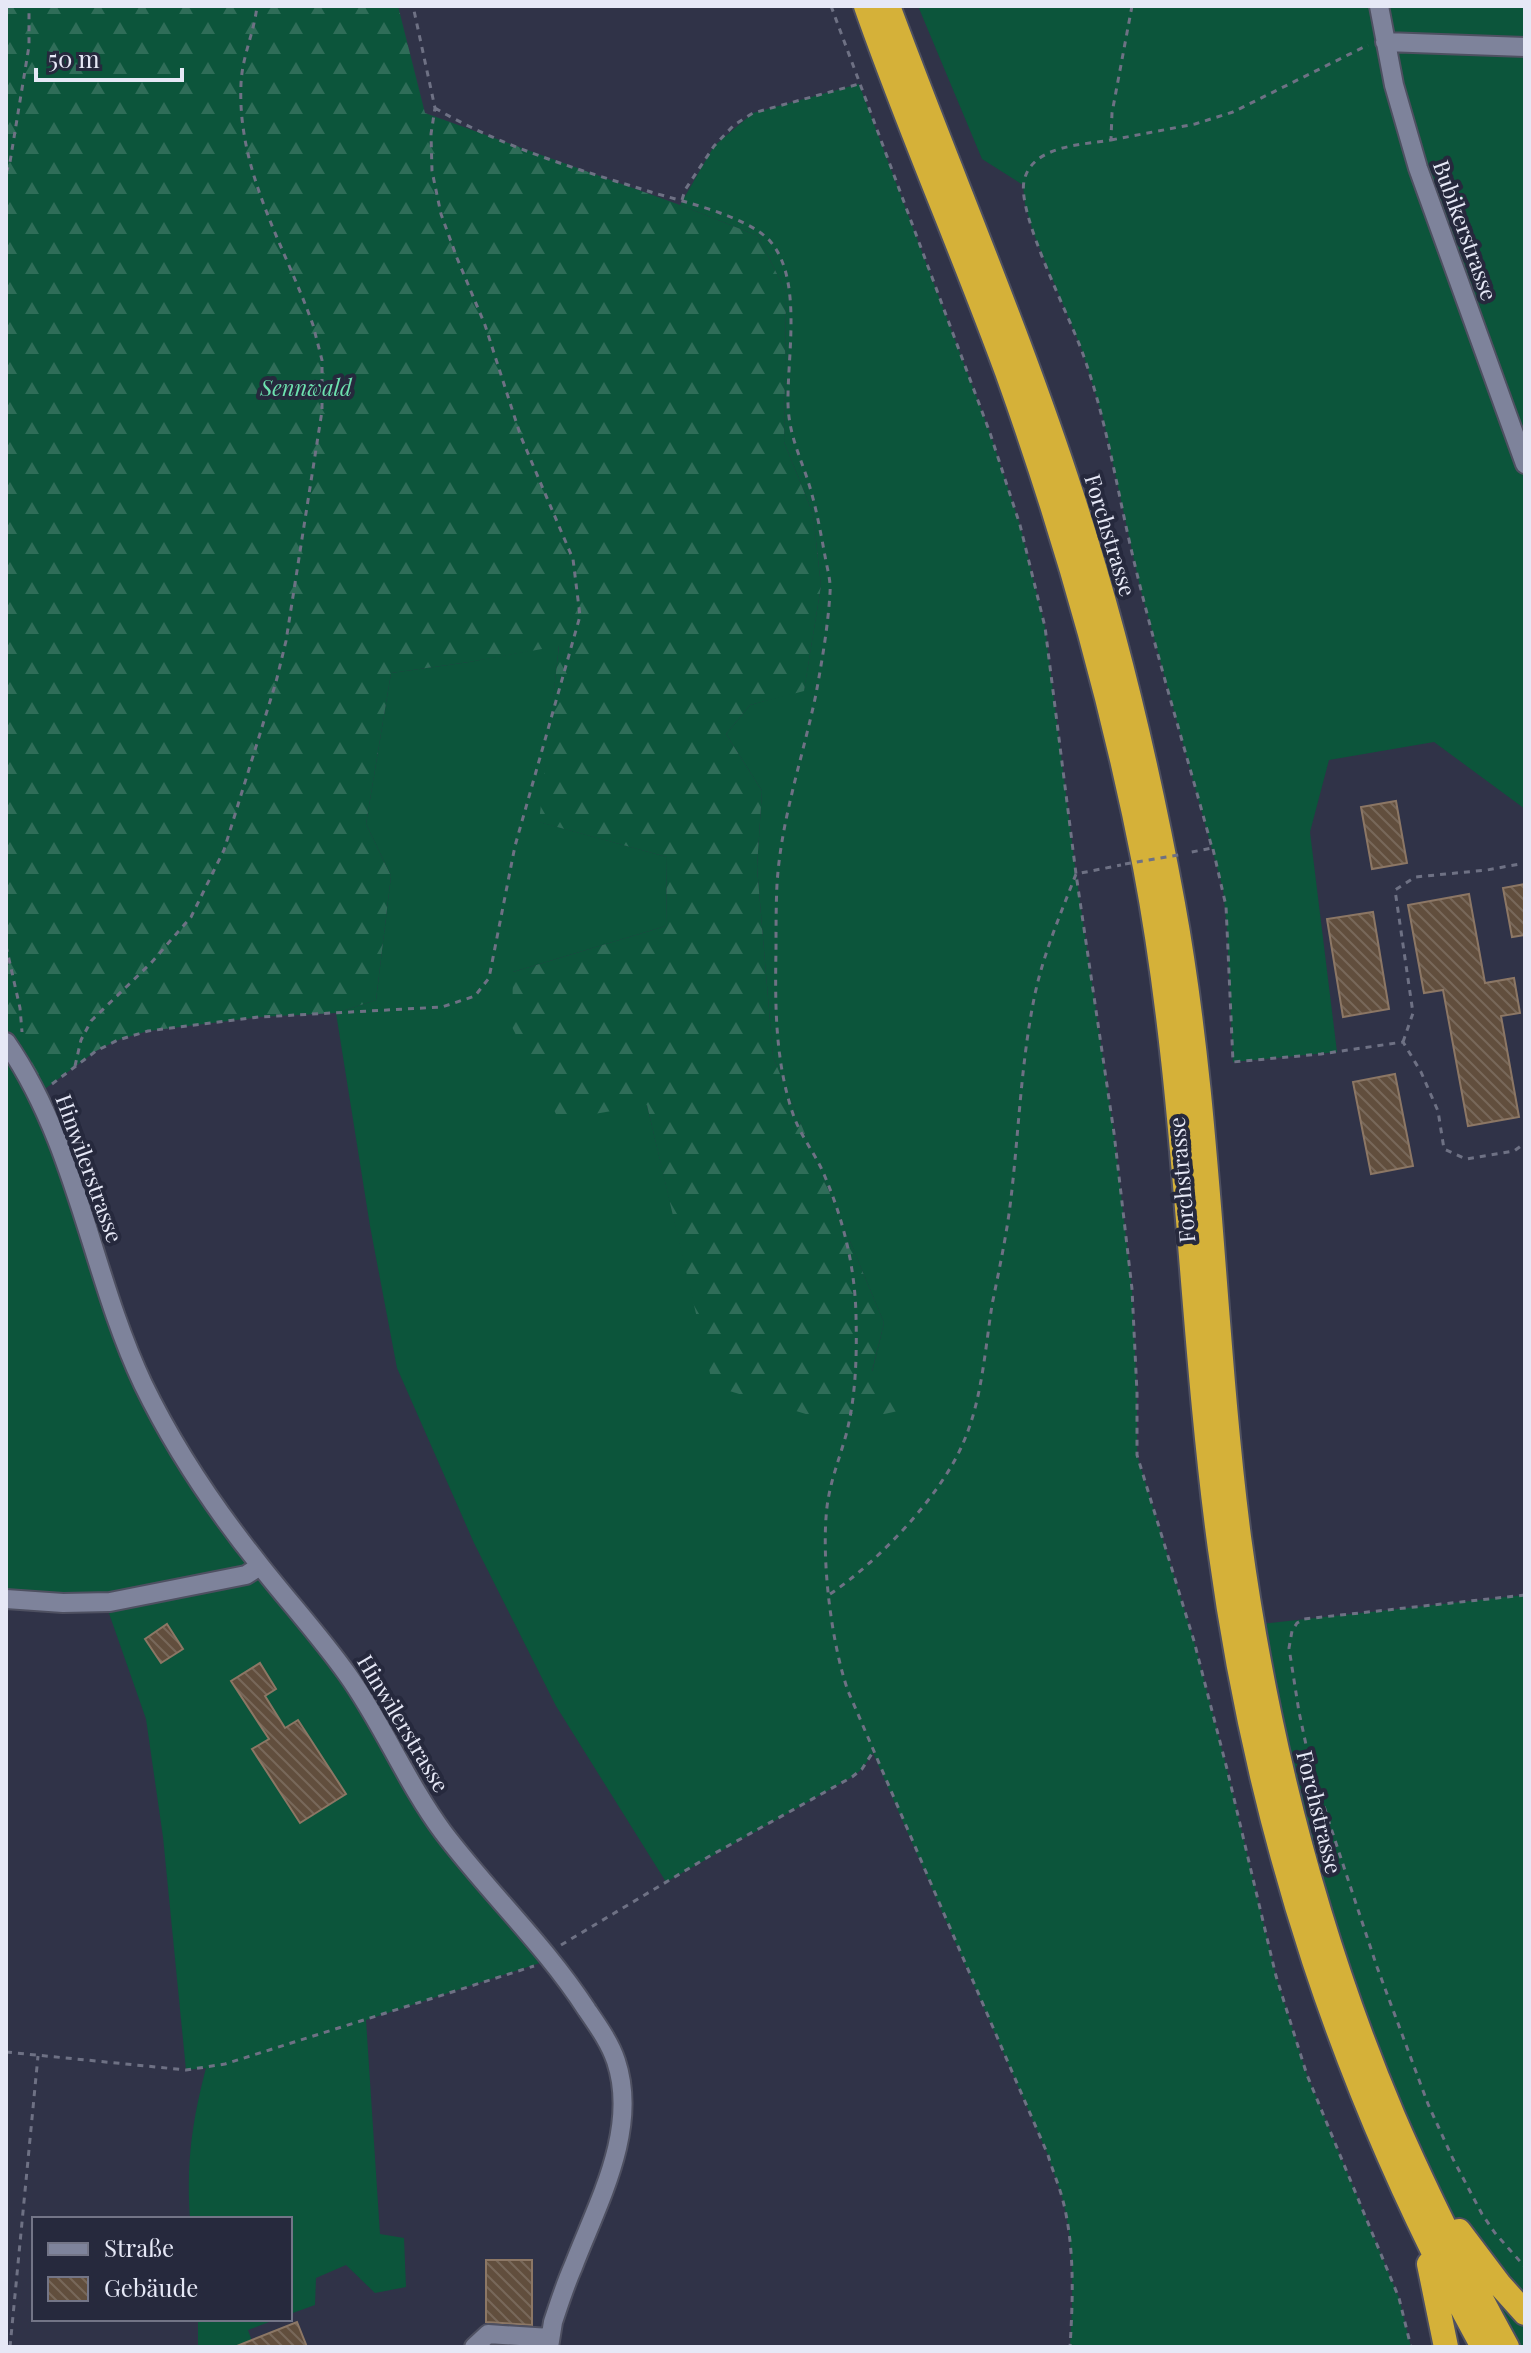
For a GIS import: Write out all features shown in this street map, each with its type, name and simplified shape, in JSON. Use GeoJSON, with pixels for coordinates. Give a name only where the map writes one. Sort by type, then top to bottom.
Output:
{"type":"FeatureCollection","features":[{"type":"Feature","properties":{"kind":"highway","name":"Forchstrasse"},"geometry":{"type":"LineString","coordinates":[[866,6],[1019,407],[1071,564],[1122,758],[1146,873],[1169,1017],[1184,1151],[1211,1481],[1227,1602],[1245,1705],[1271,1820],[1326,2001],[1377,2133],[1422,2230],[1483,2347]]}},
{"type":"Feature","properties":{"kind":"highway","name":"Forchstrasse"},"geometry":{"type":"LineString","coordinates":[[888,6],[1047,422],[1099,582],[1161,838],[1189,1009],[1204,1137],[1238,1530],[1267,1703],[1294,1821],[1331,1947],[1370,2059],[1456,2252],[1507,2347]]}},
{"type":"Feature","properties":{"kind":"highway"},"geometry":{"type":"LineString","coordinates":[[1420,2176],[1484,2266],[1525,2313]]}},
{"type":"Feature","properties":{"kind":"highway"},"geometry":{"type":"LineString","coordinates":[[1422,2230],[1446,2347]]}},
{"type":"Feature","properties":{"kind":"street","name":"Bubikerstrasse"},"geometry":{"type":"LineString","coordinates":[[1379,6],[1406,127],[1425,189],[1525,464]]}},
{"type":"Feature","properties":{"kind":"street"},"geometry":{"type":"LineString","coordinates":[[1385,42],[1525,47]]}},
{"type":"Feature","properties":{"kind":"street","name":"Hinwilerstrasse"},"geometry":{"type":"LineString","coordinates":[[6,1042],[38,1094],[120,1328],[143,1383],[177,1445],[260,1566],[318,1635],[363,1697],[443,1832],[550,1956],[604,2035],[615,2059],[622,2085],[623,2110],[609,2173],[553,2322],[549,2342]]}},
{"type":"Feature","properties":{"kind":"street"},"geometry":{"type":"LineString","coordinates":[[6,1599],[110,1602],[246,1575],[260,1566]]}},
{"type":"Feature","properties":{"kind":"street"},"geometry":{"type":"LineString","coordinates":[[474,2347],[488,2334],[549,2342]]}},
{"type":"Feature","properties":{"kind":"path"},"geometry":{"type":"LineString","coordinates":[[6,173],[29,46],[29,6]]}},
{"type":"Feature","properties":{"kind":"path"},"geometry":{"type":"LineString","coordinates":[[75,1066],[81,1040],[91,1021],[181,931],[205,893],[224,850],[286,641],[319,432],[323,376],[319,343],[313,325],[262,202],[244,142],[241,81],[257,6]]}},
{"type":"Feature","properties":{"kind":"path"},"geometry":{"type":"LineString","coordinates":[[38,1094],[108,1045],[148,1031],[259,1017],[442,1007],[475,996],[489,978],[515,846],[580,616],[573,559],[521,437],[485,325],[441,214],[432,171],[431,134],[435,108],[413,6]]}},
{"type":"Feature","properties":{"kind":"path"},"geometry":{"type":"LineString","coordinates":[[831,6],[990,433],[1020,525],[1045,627],[1076,874],[1114,1133],[1132,1289],[1137,1455],[1194,1641],[1276,1976],[1307,2075],[1399,2298],[1411,2347]]}},
{"type":"Feature","properties":{"kind":"path"},"geometry":{"type":"LineString","coordinates":[[1111,140],[1112,113],[1132,6]]}},
{"type":"Feature","properties":{"kind":"path"},"geometry":{"type":"LineString","coordinates":[[1349,54],[1259,101],[1219,117],[1057,150],[1037,159],[1023,185],[1033,232],[1082,350],[1097,398],[1140,587],[1226,906],[1233,1062],[1403,1042]]}},
{"type":"Feature","properties":{"kind":"path"},"geometry":{"type":"LineString","coordinates":[[682,200],[685,190],[714,146],[734,125],[753,113],[859,84]]}},
{"type":"Feature","properties":{"kind":"path"},"geometry":{"type":"LineString","coordinates":[[435,108],[480,132],[552,159],[741,222],[761,233],[778,253],[786,271],[790,290],[790,433],[817,514],[831,587],[816,692],[786,817],[777,882],[775,1008],[781,1076],[795,1121],[822,1170],[843,1227],[853,1269],[856,1317],[854,1382],[847,1428],[827,1507],[830,1594],[839,1662],[873,1752],[1048,2155],[1063,2199],[1071,2253],[1070,2347]]}},
{"type":"Feature","properties":{"kind":"path"},"geometry":{"type":"LineString","coordinates":[[1076,874],[1212,848]]}},
{"type":"Feature","properties":{"kind":"path"},"geometry":{"type":"LineString","coordinates":[[1525,863],[1415,877],[1395,890],[1413,1013],[1403,1042],[1421,1072],[1438,1111],[1444,1149],[1466,1159],[1514,1151],[1525,1143]]}},
{"type":"Feature","properties":{"kind":"path"},"geometry":{"type":"LineString","coordinates":[[830,1594],[859,1572],[906,1525],[944,1478],[965,1440],[976,1400],[1008,1222],[1024,1065],[1036,991],[1058,919],[1076,874]]}},
{"type":"Feature","properties":{"kind":"path"},"geometry":{"type":"LineString","coordinates":[[6,946],[20,1008],[23,1067]]}},
{"type":"Feature","properties":{"kind":"path"},"geometry":{"type":"LineString","coordinates":[[1525,1595],[1304,1619],[1292,1631],[1289,1648],[1312,1767],[1402,2036],[1428,2104],[1468,2189],[1495,2233],[1525,2267]]}},
{"type":"Feature","properties":{"kind":"path"},"geometry":{"type":"LineString","coordinates":[[6,2052],[186,2070],[225,2064],[550,1956],[708,1857],[852,1777],[862,1769],[873,1752]]}},
{"type":"Feature","properties":{"kind":"path"},"geometry":{"type":"LineString","coordinates":[[10,2347],[38,2054]]}},
{"type":"Feature","properties":{"kind":"green space","name":"Sennwald"},"geometry":{"type":"Polygon","coordinates":[[[6,6],[398,6],[425,113],[758,236],[786,292],[784,442],[813,514],[821,586],[804,691],[750,705],[726,734],[762,791],[757,867],[773,1057],[884,1323],[872,1371],[902,1380],[898,1411],[839,1424],[713,1386],[647,1105],[559,1120],[512,1027],[513,972],[666,926],[667,857],[539,822],[559,646],[391,673],[366,824],[391,876],[376,1000],[336,1013],[259,1017],[148,1031],[96,1051],[38,1094],[6,1042],[6,6]]]}},
{"type":"Feature","properties":{"kind":"green space"},"geometry":{"type":"Polygon","coordinates":[[[918,6],[1525,6],[1525,809],[1434,742],[1329,760],[1310,832],[1337,1052],[1233,1062],[1223,889],[1140,587],[1103,418],[1082,350],[1033,232],[1023,185],[982,159],[918,6]]]}},
{"type":"Feature","properties":{"kind":"green space"},"geometry":{"type":"Polygon","coordinates":[[[859,84],[990,433],[1020,525],[1045,627],[1076,874],[1114,1133],[1132,1289],[1137,1455],[1194,1641],[1276,1976],[1307,2075],[1399,2298],[1411,2347],[1070,2347],[1071,2253],[1059,2186],[873,1753],[852,1777],[666,1882],[556,1706],[474,1543],[397,1368],[370,1226],[336,1013],[376,1000],[391,876],[366,824],[391,673],[559,645],[540,822],[667,857],[666,926],[513,972],[647,1105],[714,1386],[872,1372],[884,1323],[773,1057],[757,867],[762,791],[726,734],[750,705],[804,690],[821,586],[813,514],[784,442],[786,292],[758,236],[680,205],[714,146],[753,113],[859,84]]]}},
{"type":"Feature","properties":{"kind":"green space"},"geometry":{"type":"Polygon","coordinates":[[[6,1042],[23,1067],[158,1414],[318,1635],[416,1791],[552,1959],[366,2020],[380,2234],[404,2238],[406,2287],[375,2293],[346,2265],[316,2278],[315,2305],[292,2313],[292,2217],[190,2217],[191,2143],[206,2068],[186,2070],[163,1837],[146,1719],[105,1602],[6,1599],[6,1042]]]}},
{"type":"Feature","properties":{"kind":"green space"},"geometry":{"type":"Polygon","coordinates":[[[1525,1595],[1525,2347],[1507,2347],[1370,2059],[1252,1625],[1525,1595]]]}},
{"type":"Feature","properties":{"kind":"green space"},"geometry":{"type":"Polygon","coordinates":[[[198,2321],[272,2321],[248,2330],[254,2347],[198,2347],[198,2321]]]}},
{"type":"Feature","properties":{"kind":"building"},"geometry":{"type":"Polygon","coordinates":[[[1396,801],[1407,863],[1372,869],[1361,807],[1396,801]]]}},
{"type":"Feature","properties":{"kind":"building"},"geometry":{"type":"Polygon","coordinates":[[[1525,884],[1525,935],[1512,937],[1503,888],[1525,884]]]}},
{"type":"Feature","properties":{"kind":"building"},"geometry":{"type":"Polygon","coordinates":[[[1469,894],[1485,983],[1514,978],[1520,1013],[1501,1016],[1519,1117],[1468,1126],[1443,990],[1424,993],[1408,905],[1469,894]]]}},
{"type":"Feature","properties":{"kind":"building"},"geometry":{"type":"Polygon","coordinates":[[[1373,912],[1389,1009],[1343,1017],[1327,919],[1373,912]]]}},
{"type":"Feature","properties":{"kind":"building"},"geometry":{"type":"Polygon","coordinates":[[[1395,1074],[1413,1166],[1371,1174],[1353,1082],[1395,1074]]]}},
{"type":"Feature","properties":{"kind":"building"},"geometry":{"type":"Polygon","coordinates":[[[167,1624],[183,1649],[161,1663],[145,1639],[167,1624]]]}},
{"type":"Feature","properties":{"kind":"building"},"geometry":{"type":"Polygon","coordinates":[[[260,1663],[276,1689],[265,1696],[285,1728],[298,1720],[346,1794],[300,1823],[252,1749],[269,1739],[231,1681],[260,1663]]]}},
{"type":"Feature","properties":{"kind":"building"},"geometry":{"type":"Polygon","coordinates":[[[486,2260],[532,2260],[532,2325],[486,2322],[486,2260]]]}},
{"type":"Feature","properties":{"kind":"building"},"geometry":{"type":"Polygon","coordinates":[[[297,2322],[307,2347],[237,2347],[237,2346],[297,2322]]]}}]}
